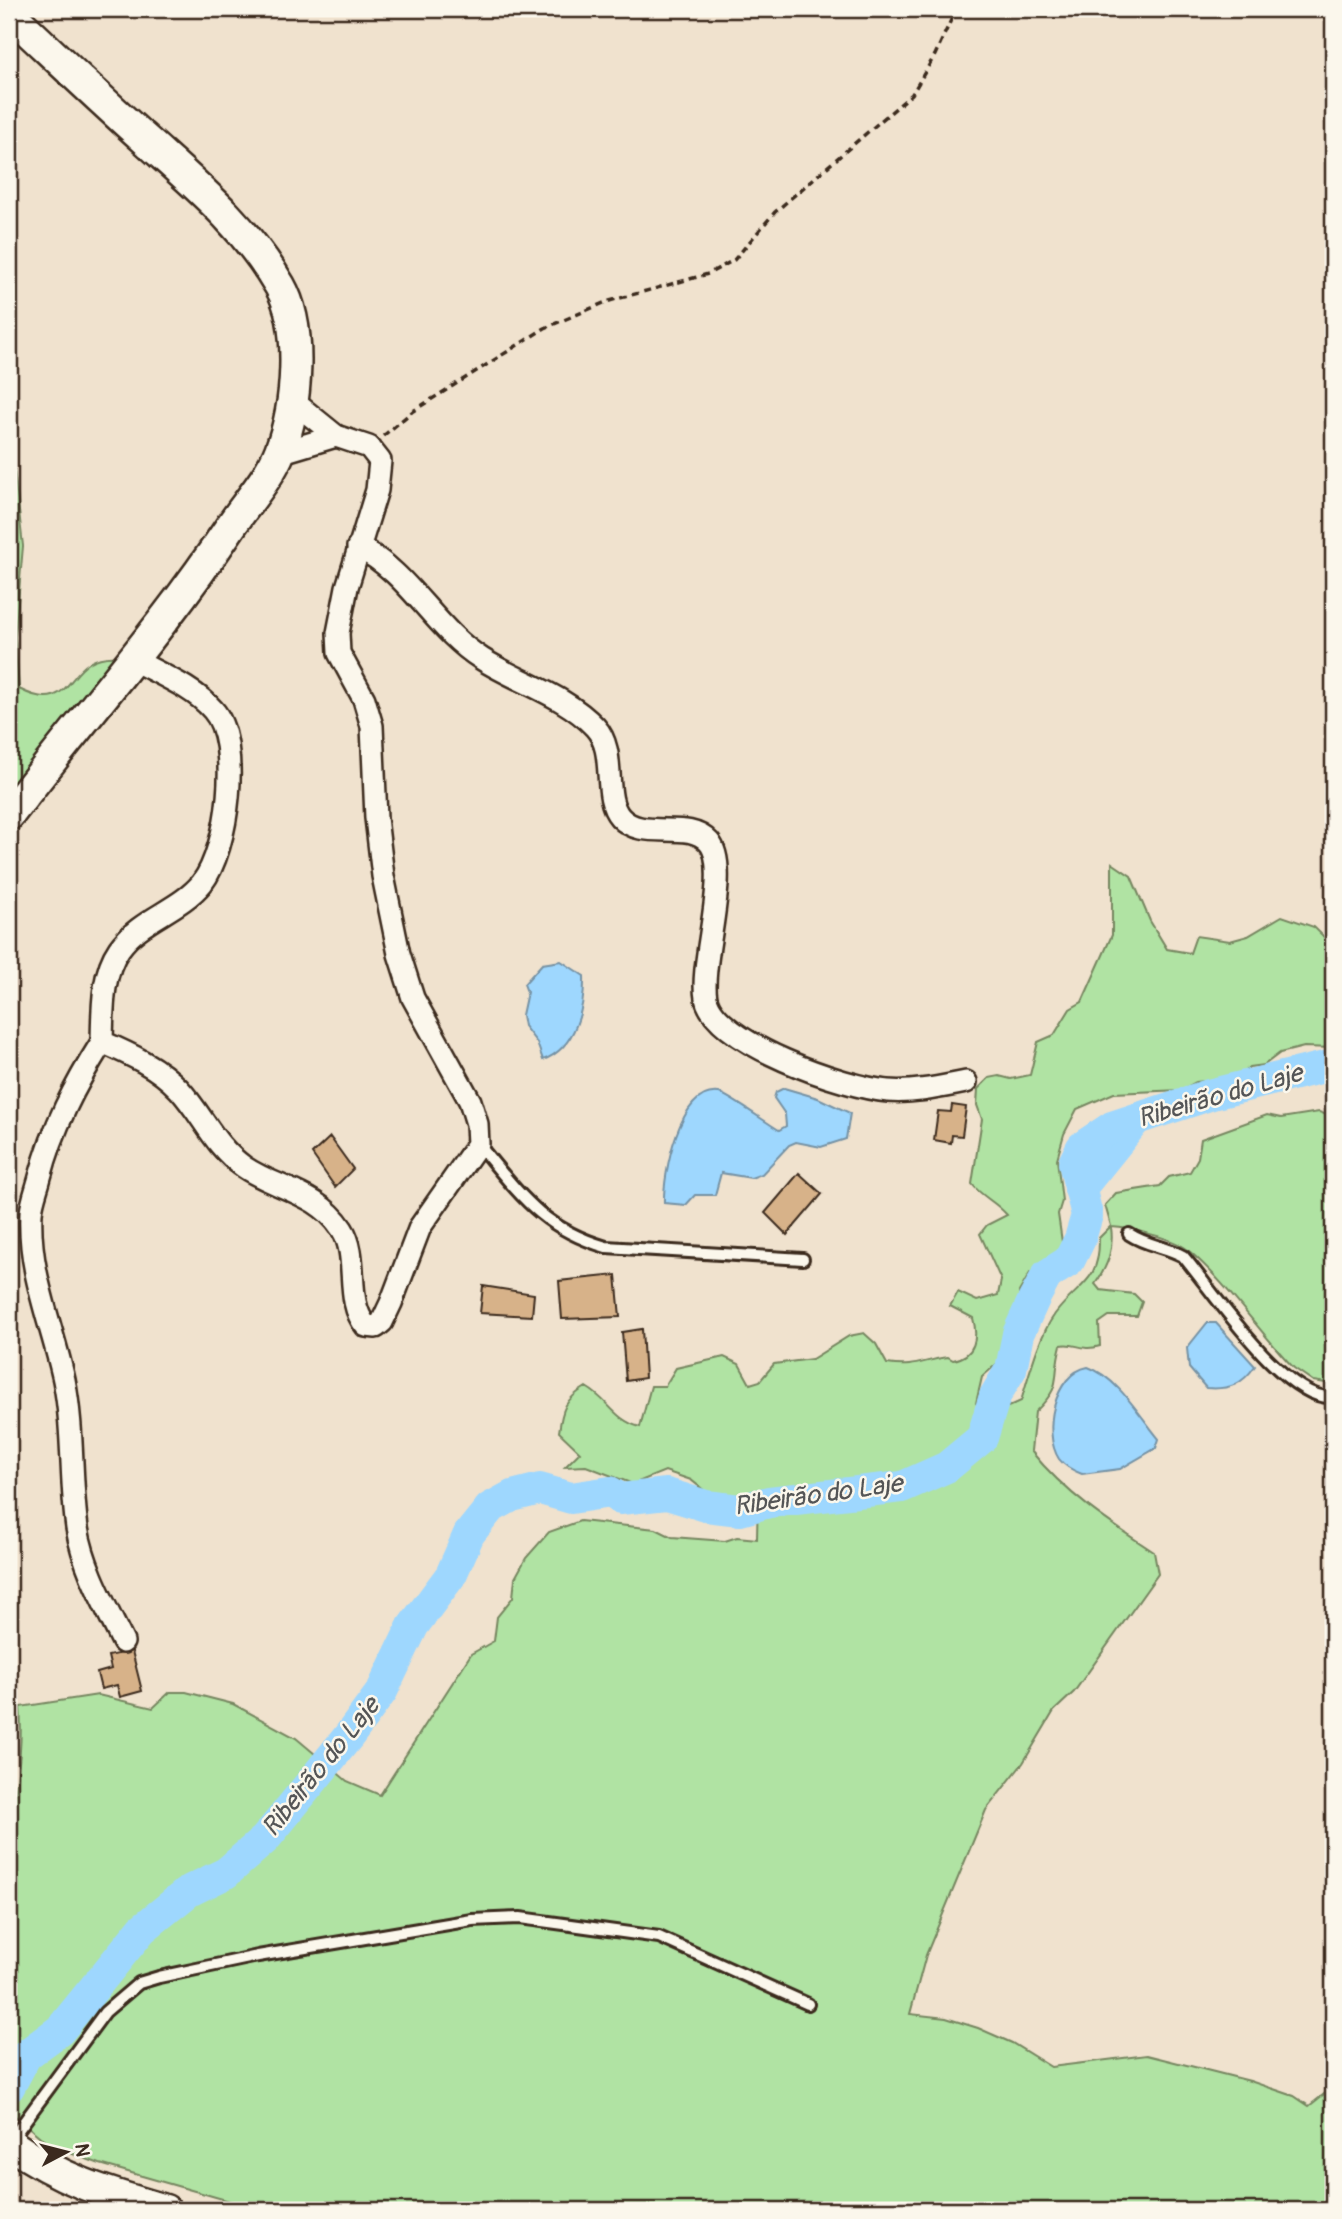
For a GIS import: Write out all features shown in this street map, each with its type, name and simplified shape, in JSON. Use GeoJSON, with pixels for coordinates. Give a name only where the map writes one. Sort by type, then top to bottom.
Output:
{"type":"FeatureCollection","features":[{"type":"Feature","properties":{"kind":"main road"},"geometry":{"type":"LineString","coordinates":[[9,13],[187,175],[225,211],[253,244],[282,288],[292,324],[294,402],[279,453],[210,557],[9,815]]}},
{"type":"Feature","properties":{"kind":"main road"},"geometry":{"type":"LineString","coordinates":[[9,2143],[45,2169],[84,2186],[165,2210]]}},
{"type":"Feature","properties":{"kind":"street"},"geometry":{"type":"LineString","coordinates":[[102,1042],[157,1069],[180,1090],[208,1132],[246,1168],[305,1195],[325,1209],[342,1229],[351,1249],[355,1299],[363,1322],[370,1327],[382,1322],[420,1227],[478,1144],[477,1124],[470,1101],[413,998],[399,954],[383,876],[376,818],[372,726],[364,699],[339,653],[338,633],[380,469],[375,452],[369,447],[336,436],[294,402]]}},
{"type":"Feature","properties":{"kind":"street"},"geometry":{"type":"LineString","coordinates":[[279,453],[336,436]]}},
{"type":"Feature","properties":{"kind":"street"},"geometry":{"type":"LineString","coordinates":[[358,547],[400,575],[450,634],[481,659],[562,702],[594,727],[604,741],[614,806],[619,816],[641,828],[680,831],[700,836],[709,842],[716,866],[713,924],[704,983],[707,1002],[716,1017],[764,1052],[866,1089],[911,1091],[966,1082]]}},
{"type":"Feature","properties":{"kind":"street"},"geometry":{"type":"LineString","coordinates":[[123,1642],[90,1573],[78,1531],[73,1490],[74,1440],[64,1380],[32,1263],[31,1211],[49,1144],[74,1086],[102,1042],[107,977],[118,951],[136,930],[184,900],[203,881],[215,854],[227,804],[230,747],[219,718],[203,699],[132,659]]}},
{"type":"Feature","properties":{"kind":"lane"},"geometry":{"type":"LineString","coordinates":[[478,1144],[526,1201],[552,1224],[575,1238],[606,1247],[803,1259]]}},
{"type":"Feature","properties":{"kind":"lane"},"geometry":{"type":"LineString","coordinates":[[1129,1234],[1145,1245],[1169,1249],[1183,1256],[1270,1364],[1303,1387],[1325,1397],[1333,1396]]}},
{"type":"Feature","properties":{"kind":"lane"},"geometry":{"type":"LineString","coordinates":[[9,2143],[105,2012],[139,1983],[258,1956],[435,1925],[472,1920],[520,1919],[637,1932],[659,1937],[808,2004]]}},
{"type":"Feature","properties":{"kind":"path"},"geometry":{"type":"LineString","coordinates":[[369,447],[413,411],[545,328],[606,302],[708,274],[734,260],[775,212],[912,94],[956,9]]}},
{"type":"Feature","properties":{"kind":"green space"},"geometry":{"type":"Polygon","coordinates":[[[9,424],[23,546],[15,637],[19,689],[38,696],[52,696],[62,691],[88,664],[101,658],[119,657],[9,792],[9,424]]]}},
{"type":"Feature","properties":{"kind":"green space"},"geometry":{"type":"Polygon","coordinates":[[[1112,863],[1131,876],[1150,921],[1167,949],[1190,953],[1196,936],[1230,941],[1248,936],[1282,916],[1314,927],[1333,946],[1333,1048],[1304,1047],[1280,1053],[1264,1065],[1249,1067],[1239,1077],[1196,1082],[1181,1090],[1114,1093],[1077,1109],[1064,1134],[1057,1159],[1062,1201],[1058,1214],[1063,1249],[1059,1259],[1030,1273],[1019,1292],[1020,1306],[1010,1324],[1001,1360],[982,1377],[976,1403],[983,1413],[995,1413],[1021,1401],[1049,1323],[1092,1274],[1096,1265],[1099,1238],[1111,1226],[1105,1205],[1116,1193],[1160,1186],[1169,1177],[1190,1172],[1198,1158],[1201,1139],[1267,1115],[1281,1118],[1319,1112],[1333,1117],[1333,1384],[1313,1381],[1294,1368],[1203,1263],[1188,1250],[1173,1241],[1151,1234],[1111,1227],[1109,1257],[1095,1284],[1100,1290],[1134,1294],[1142,1302],[1137,1316],[1109,1316],[1099,1323],[1100,1346],[1088,1348],[1061,1345],[1054,1388],[1035,1412],[1031,1451],[1073,1494],[1154,1552],[1158,1574],[1074,1692],[1054,1711],[1023,1763],[986,1810],[926,1955],[910,2014],[946,2018],[978,2028],[1012,2043],[1051,2067],[1147,2055],[1250,2081],[1294,2096],[1309,2106],[1333,2087],[1333,2210],[261,2210],[100,2164],[51,2146],[14,2115],[9,2104],[7,1914],[10,1833],[19,1762],[20,1707],[98,1695],[153,1708],[170,1692],[186,1692],[233,1704],[296,1738],[347,1781],[380,1795],[471,1654],[494,1641],[497,1617],[513,1597],[515,1578],[526,1558],[549,1532],[580,1521],[656,1529],[672,1537],[725,1541],[737,1537],[757,1539],[758,1493],[735,1497],[710,1495],[691,1480],[665,1471],[633,1484],[586,1466],[565,1467],[580,1452],[559,1432],[566,1405],[586,1387],[624,1420],[640,1427],[651,1386],[665,1386],[676,1368],[724,1357],[739,1364],[750,1384],[760,1381],[774,1364],[812,1359],[849,1336],[864,1333],[876,1344],[887,1364],[912,1365],[948,1357],[953,1360],[967,1354],[975,1339],[973,1318],[950,1306],[958,1292],[977,1301],[998,1295],[1001,1280],[980,1234],[987,1225],[1007,1215],[972,1184],[982,1119],[977,1105],[978,1089],[989,1078],[999,1076],[1011,1079],[1030,1075],[1038,1042],[1054,1035],[1070,1009],[1082,1002],[1112,935],[1112,863]]]}},
{"type":"Feature","properties":{"kind":"water"},"geometry":{"type":"Polygon","coordinates":[[[561,961],[584,976],[583,1001],[571,1036],[554,1054],[543,1060],[537,1043],[524,1026],[522,1015],[527,992],[524,984],[542,964],[561,961]]]}},
{"type":"Feature","properties":{"kind":"water"},"geometry":{"type":"Polygon","coordinates":[[[784,1088],[818,1098],[850,1113],[846,1139],[821,1147],[796,1142],[789,1145],[762,1174],[751,1178],[721,1173],[715,1195],[695,1195],[686,1205],[664,1203],[670,1154],[676,1135],[693,1104],[705,1095],[719,1093],[779,1130],[786,1126],[785,1114],[774,1098],[776,1092],[784,1088]]]}},
{"type":"Feature","properties":{"kind":"water"},"geometry":{"type":"Polygon","coordinates":[[[1207,1323],[1216,1323],[1255,1366],[1245,1378],[1234,1385],[1206,1388],[1189,1368],[1187,1348],[1207,1323]]]}},
{"type":"Feature","properties":{"kind":"water"},"geometry":{"type":"Polygon","coordinates":[[[1088,1367],[1109,1379],[1118,1388],[1159,1439],[1156,1448],[1120,1469],[1082,1474],[1059,1459],[1054,1448],[1052,1420],[1059,1392],[1067,1380],[1088,1367]]]}},
{"type":"Feature","properties":{"kind":"building"},"geometry":{"type":"Polygon","coordinates":[[[952,1105],[966,1107],[962,1136],[952,1135],[951,1143],[934,1140],[938,1111],[951,1112],[952,1105]]]}},
{"type":"Feature","properties":{"kind":"building"},"geometry":{"type":"Polygon","coordinates":[[[330,1137],[353,1169],[335,1187],[312,1154],[330,1137]]]}},
{"type":"Feature","properties":{"kind":"building"},"geometry":{"type":"Polygon","coordinates":[[[799,1173],[822,1194],[787,1235],[765,1213],[799,1173]]]}},
{"type":"Feature","properties":{"kind":"building"},"geometry":{"type":"Polygon","coordinates":[[[616,1275],[620,1317],[562,1319],[559,1281],[616,1275]]]}},
{"type":"Feature","properties":{"kind":"building"},"geometry":{"type":"Polygon","coordinates":[[[483,1286],[534,1294],[532,1316],[480,1313],[483,1286]]]}},
{"type":"Feature","properties":{"kind":"building"},"geometry":{"type":"Polygon","coordinates":[[[642,1329],[645,1378],[626,1381],[622,1332],[642,1329]]]}},
{"type":"Feature","properties":{"kind":"building"},"geometry":{"type":"Polygon","coordinates":[[[132,1651],[142,1691],[120,1697],[117,1685],[101,1689],[97,1673],[111,1669],[108,1656],[132,1651]]]}},
{"type":"Feature","properties":{"kind":"waterway","name":"Ribeirão do Laje"},"geometry":{"type":"LineString","coordinates":[[9,2087],[26,2055],[60,2030],[142,1929],[189,1891],[226,1873],[265,1839],[382,1691],[413,1626],[451,1575],[469,1534],[490,1508],[512,1496],[540,1489],[571,1498],[610,1492],[620,1499],[667,1494],[706,1506],[740,1510],[769,1502],[902,1487],[947,1467],[982,1438],[995,1396],[1011,1369],[1018,1334],[1034,1299],[1047,1275],[1069,1261],[1080,1239],[1087,1215],[1074,1163],[1082,1147],[1112,1127],[1212,1094],[1333,1065]]}},
{"type":"Feature","properties":{"kind":"waterway"},"geometry":{"type":"LineString","coordinates":[[1080,1189],[1134,1122]]}}]}
